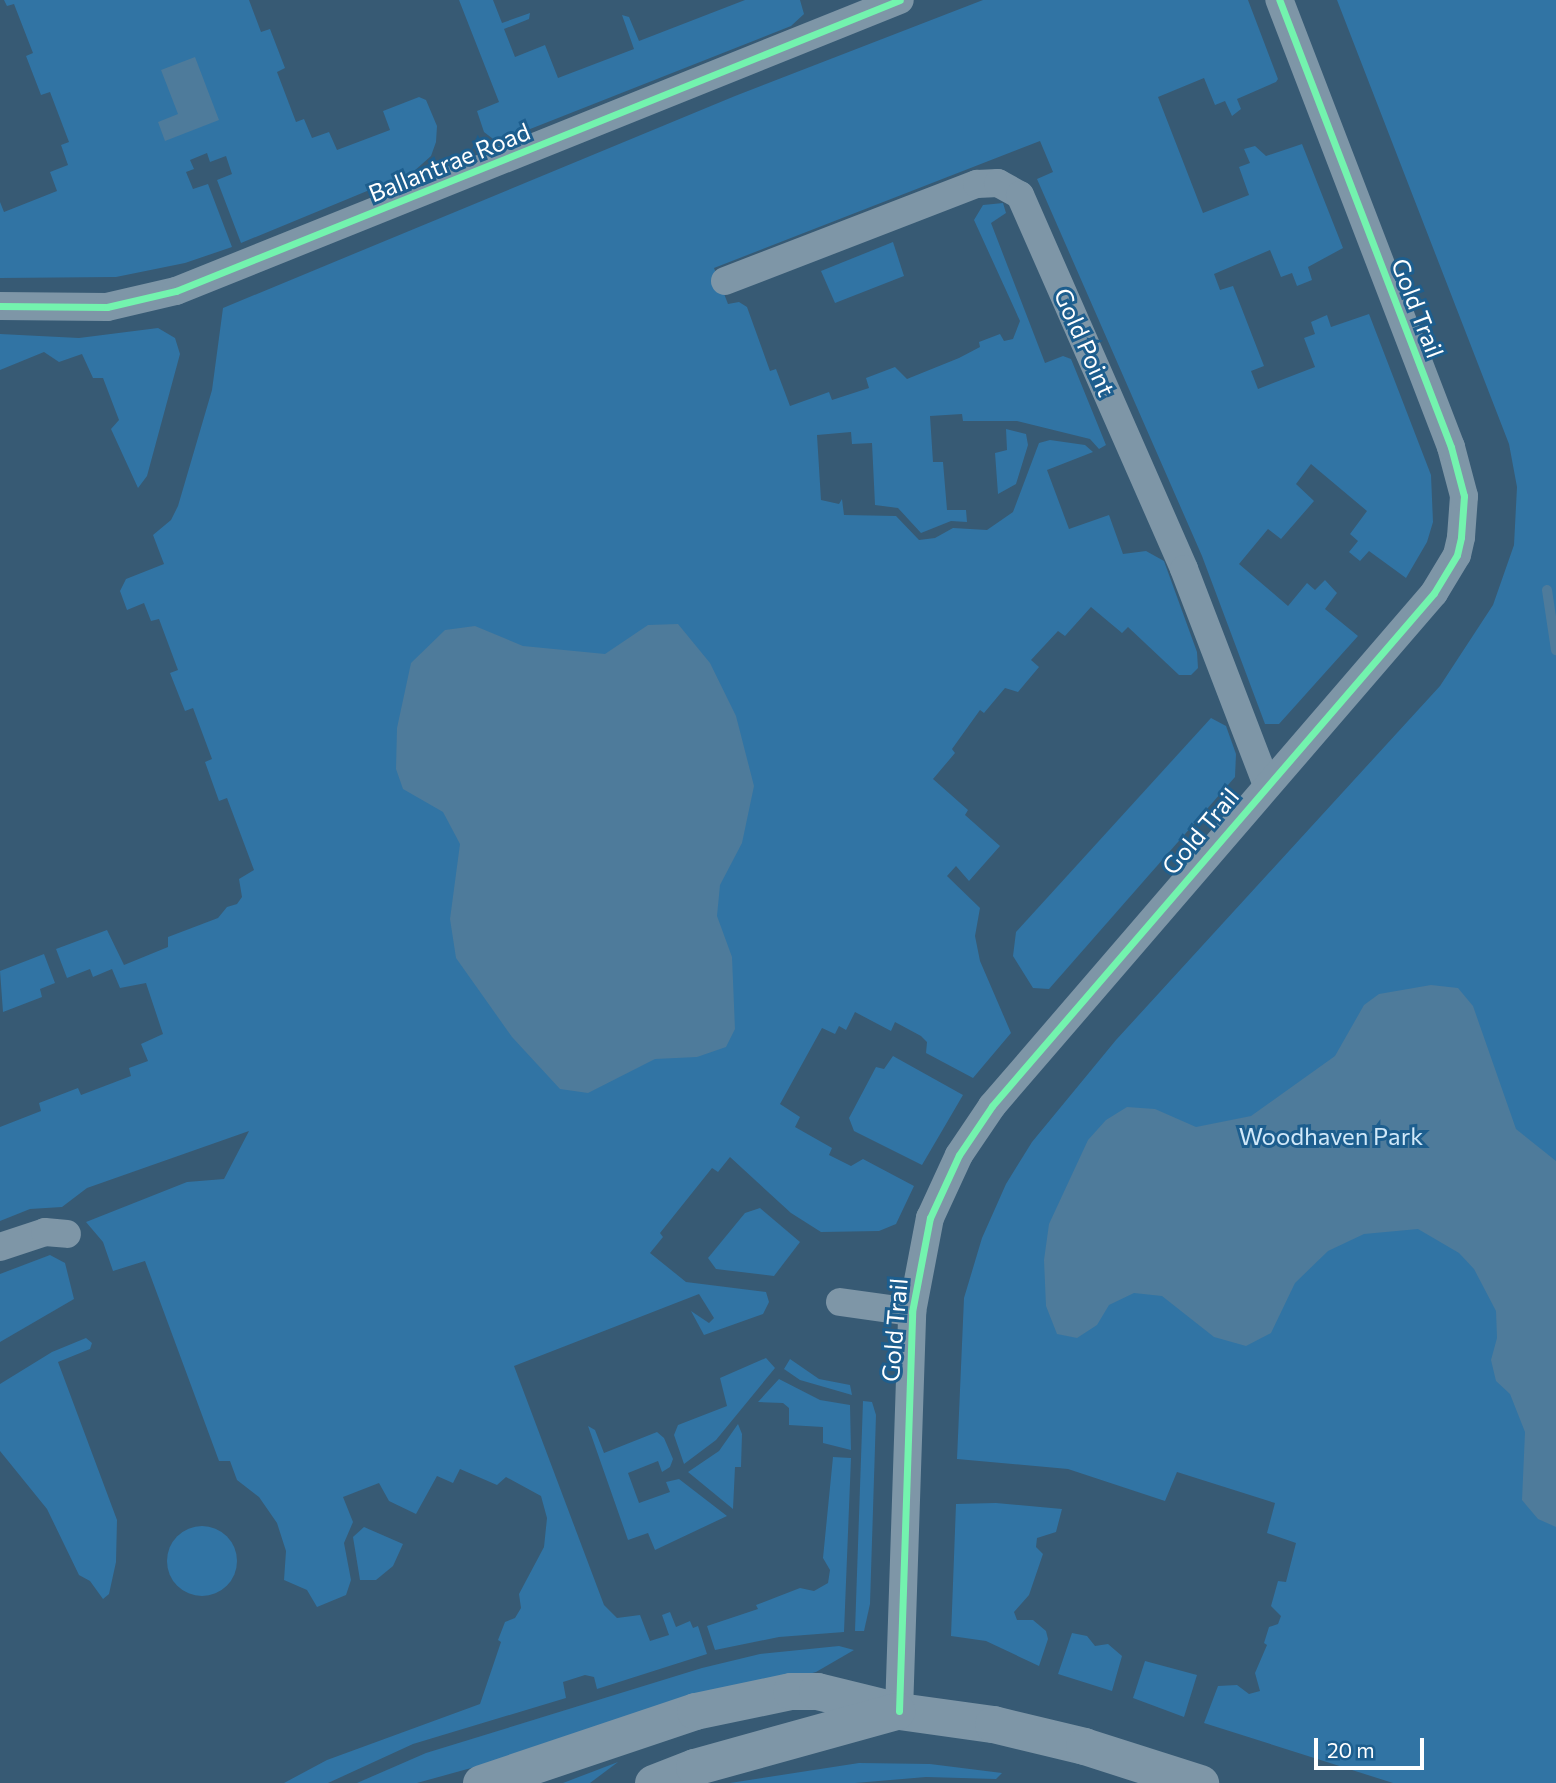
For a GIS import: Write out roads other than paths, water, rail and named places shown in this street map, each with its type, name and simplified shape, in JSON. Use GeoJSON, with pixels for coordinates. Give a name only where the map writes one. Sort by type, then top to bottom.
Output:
{"type":"FeatureCollection","features":[{"type":"Feature","properties":{"kind":"street","name":"Ballantrae Road"},"geometry":{"type":"LineString","coordinates":[[0,306],[107,307],[176,291],[900,0]]}},
{"type":"Feature","properties":{"kind":"street","name":"Gold Trail"},"geometry":{"type":"LineString","coordinates":[[899,1711],[912,1312],[930,1218],[973,1131],[1266,783],[1446,576],[1461,537],[1464,496],[1451,447],[1279,0]]}},
{"type":"Feature","properties":{"kind":"street","name":"Gold Point"},"geometry":{"type":"LineString","coordinates":[[725,281],[977,184],[998,183],[1020,195],[1184,569],[1266,783]]}},
{"type":"Feature","properties":{"kind":"street"},"geometry":{"type":"LineString","coordinates":[[0,1247],[45,1231],[66,1234]]}},
{"type":"Feature","properties":{"kind":"street","name":"Gold Trail"},"geometry":{"type":"LineString","coordinates":[[840,1302],[912,1312]]}},
{"type":"Feature","properties":{"kind":"street"},"geometry":{"type":"LineString","coordinates":[[481,1783],[695,1711],[763,1694],[817,1691],[899,1711],[1038,1734],[1200,1783]]}},
{"type":"Feature","properties":{"kind":"street"},"geometry":{"type":"LineString","coordinates":[[653,1783],[694,1767],[899,1711]]}},
{"type":"Feature","properties":{"kind":"waterway"},"geometry":{"type":"LineString","coordinates":[[1547,590],[1556,650]]}},
{"type":"Feature","properties":{"kind":"park label","name":"Woodhaven Park"},"geometry":{"type":"Point","coordinates":[1331,1136]}}]}
